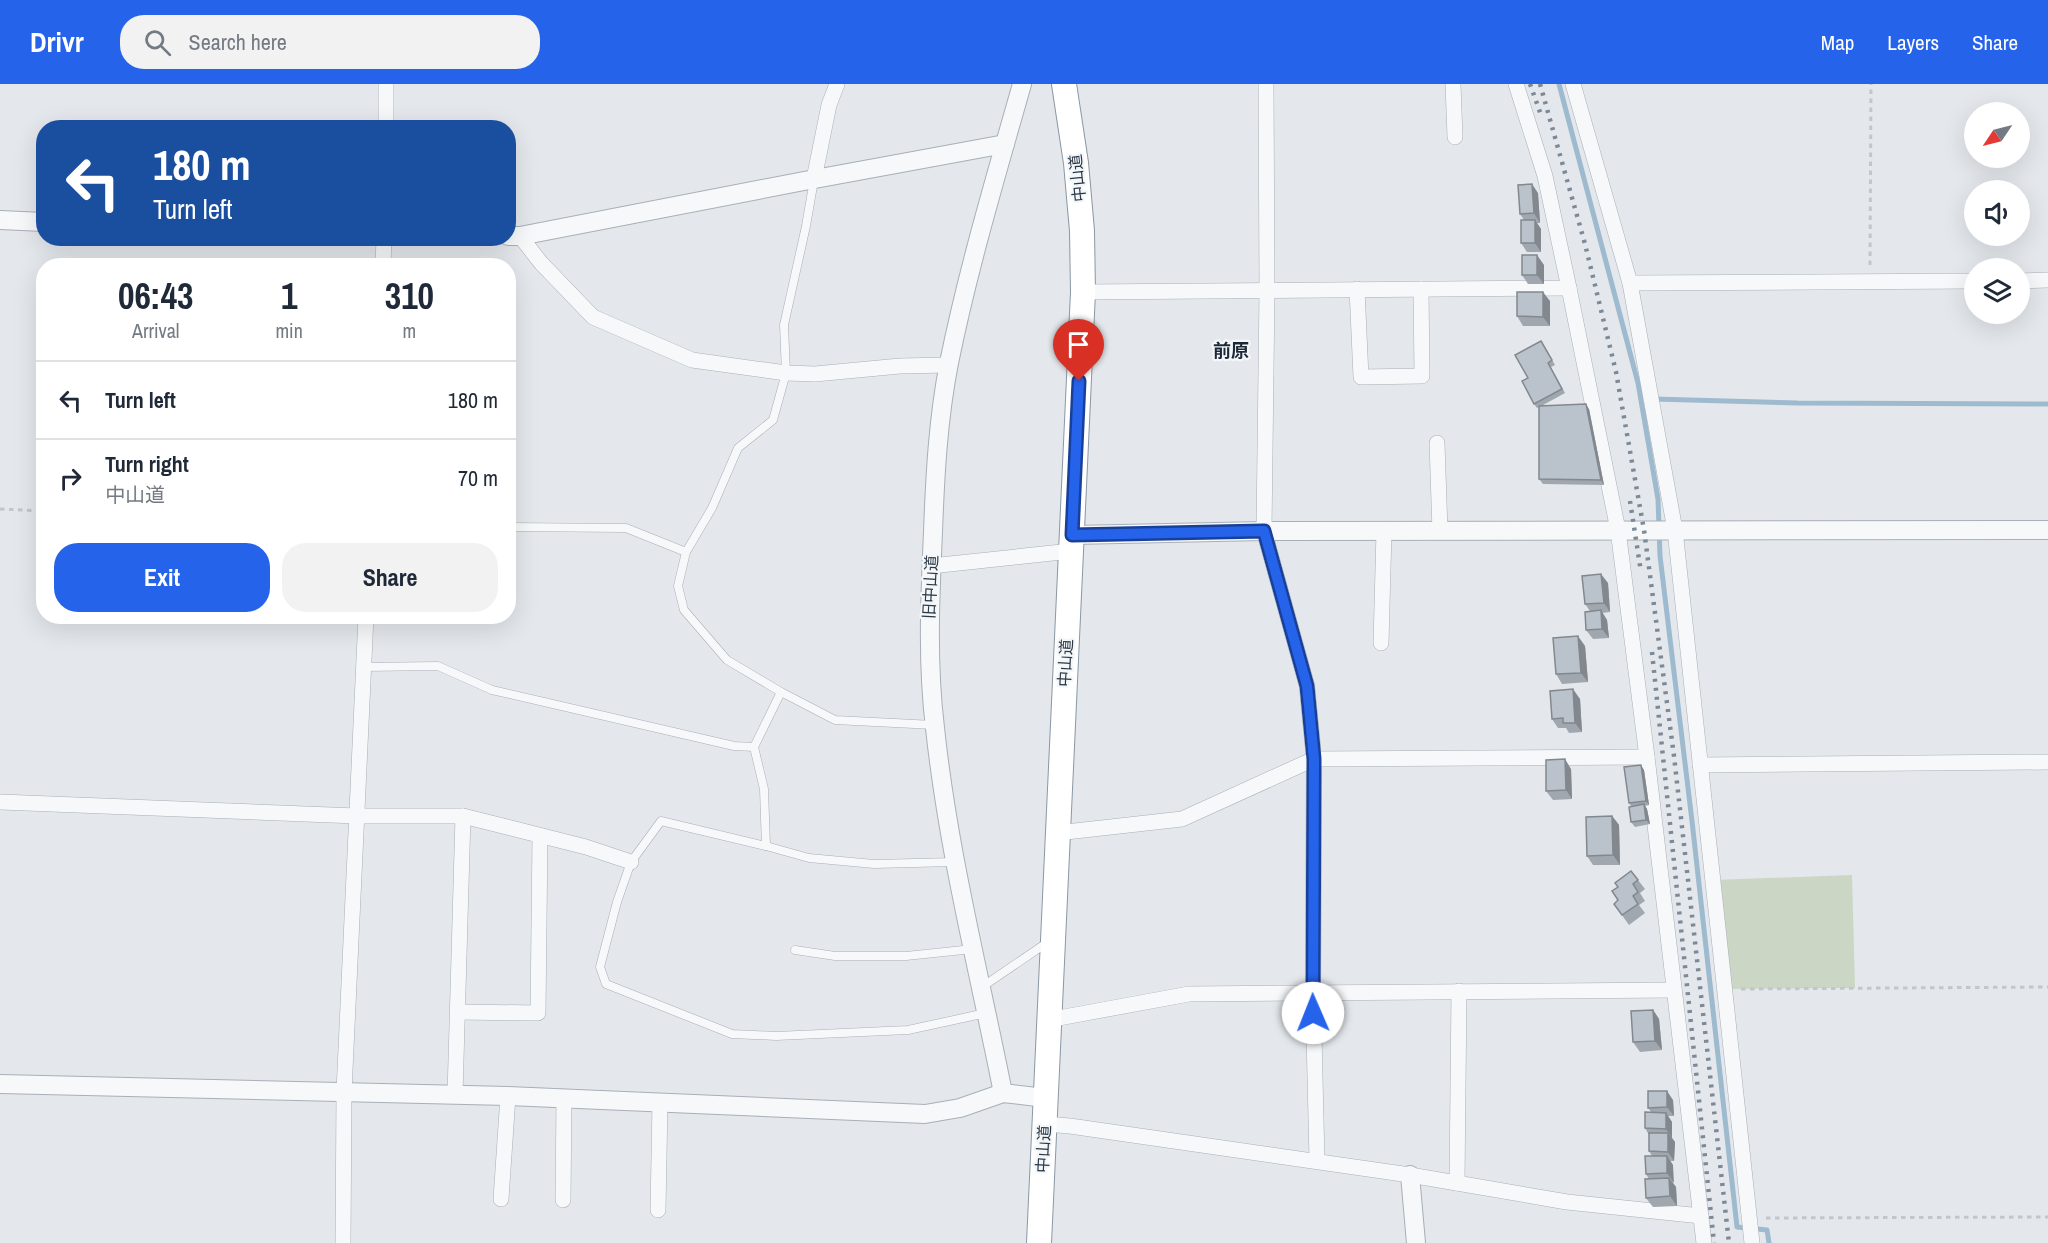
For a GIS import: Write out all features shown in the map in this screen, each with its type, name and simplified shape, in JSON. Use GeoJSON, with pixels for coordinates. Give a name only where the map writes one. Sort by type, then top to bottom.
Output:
{"type":"FeatureCollection","features":[{"type":"Feature","properties":{"kind":"highway","name":"中山道"},"geometry":{"type":"LineString","coordinates":[[1039,1243],[1083,292],[1082,231],[1076,163],[1064,84]]}},
{"type":"Feature","properties":{"kind":"street"},"geometry":{"type":"LineString","coordinates":[[386,84],[386,120]]}},
{"type":"Feature","properties":{"kind":"street"},"geometry":{"type":"LineString","coordinates":[[814,179],[829,105],[837,84]]}},
{"type":"Feature","properties":{"kind":"street","name":"旧中山道"},"geometry":{"type":"LineString","coordinates":[[1004,1093],[942,791],[934,725],[928,629],[940,416],[948,365],[976,249],[1022,84]]}},
{"type":"Feature","properties":{"kind":"street"},"geometry":{"type":"LineString","coordinates":[[1266,84],[1267,290],[1264,531],[1307,686],[1314,759],[1313,992],[1317,1161]]}},
{"type":"Feature","properties":{"kind":"street"},"geometry":{"type":"LineString","coordinates":[[1453,84],[1455,137]]}},
{"type":"Feature","properties":{"kind":"street"},"geometry":{"type":"LineString","coordinates":[[1516,84],[1545,176],[1618,530],[1704,1243]]}},
{"type":"Feature","properties":{"kind":"street"},"geometry":{"type":"LineString","coordinates":[[1573,84],[1630,283],[1675,530],[1752,1243]]}},
{"type":"Feature","properties":{"kind":"street"},"geometry":{"type":"LineString","coordinates":[[516,236],[1005,144]]}},
{"type":"Feature","properties":{"kind":"street"},"geometry":{"type":"LineString","coordinates":[[0,220],[36,222]]}},
{"type":"Feature","properties":{"kind":"street"},"geometry":{"type":"LineString","coordinates":[[516,238],[593,317],[692,360],[786,373],[815,374],[900,366],[948,365]]}},
{"type":"Feature","properties":{"kind":"street"},"geometry":{"type":"LineString","coordinates":[[2030,280],[2048,280]]}},
{"type":"Feature","properties":{"kind":"street"},"geometry":{"type":"LineString","coordinates":[[1630,283],[1964,281]]}},
{"type":"Feature","properties":{"kind":"street"},"geometry":{"type":"LineString","coordinates":[[1083,292],[1569,288]]}},
{"type":"Feature","properties":{"kind":"street"},"geometry":{"type":"LineString","coordinates":[[1357,289],[1361,377],[1422,376],[1421,289]]}},
{"type":"Feature","properties":{"kind":"street"},"geometry":{"type":"LineString","coordinates":[[1437,443],[1440,531]]}},
{"type":"Feature","properties":{"kind":"street"},"geometry":{"type":"LineString","coordinates":[[931,566],[1071,543],[1264,531],[2048,530]]}},
{"type":"Feature","properties":{"kind":"street"},"geometry":{"type":"LineString","coordinates":[[1381,643],[1384,531]]}},
{"type":"Feature","properties":{"kind":"street"},"geometry":{"type":"LineString","coordinates":[[343,1243],[344,1092],[366,624]]}},
{"type":"Feature","properties":{"kind":"street"},"geometry":{"type":"LineString","coordinates":[[1057,833],[1182,819],[1314,759],[1647,757]]}},
{"type":"Feature","properties":{"kind":"street"},"geometry":{"type":"LineString","coordinates":[[1700,765],[2048,762]]}},
{"type":"Feature","properties":{"kind":"street"},"geometry":{"type":"LineString","coordinates":[[0,802],[357,816],[463,816],[586,847],[631,862]]}},
{"type":"Feature","properties":{"kind":"street"},"geometry":{"type":"LineString","coordinates":[[455,1095],[463,816]]}},
{"type":"Feature","properties":{"kind":"street"},"geometry":{"type":"LineString","coordinates":[[458,1012],[538,1013],[540,836]]}},
{"type":"Feature","properties":{"kind":"street"},"geometry":{"type":"LineString","coordinates":[[1048,1020],[1189,994],[1674,990]]}},
{"type":"Feature","properties":{"kind":"street"},"geometry":{"type":"LineString","coordinates":[[1457,1183],[1459,991]]}},
{"type":"Feature","properties":{"kind":"street"},"geometry":{"type":"LineString","coordinates":[[0,1084],[508,1096],[925,1114],[960,1108],[1004,1093],[1045,1098]]}},
{"type":"Feature","properties":{"kind":"street"},"geometry":{"type":"LineString","coordinates":[[501,1200],[508,1096]]}},
{"type":"Feature","properties":{"kind":"street"},"geometry":{"type":"LineString","coordinates":[[563,1200],[564,1099]]}},
{"type":"Feature","properties":{"kind":"street"},"geometry":{"type":"LineString","coordinates":[[658,1210],[660,1102]]}},
{"type":"Feature","properties":{"kind":"street"},"geometry":{"type":"LineString","coordinates":[[1045,1124],[1317,1161],[1567,1202],[1701,1216]]}},
{"type":"Feature","properties":{"kind":"street"},"geometry":{"type":"LineString","coordinates":[[1410,1175],[1416,1243]]}},
{"type":"Feature","properties":{"kind":"lane"},"geometry":{"type":"LineString","coordinates":[[814,179],[784,325],[786,373],[773,420],[738,448],[712,508],[686,552],[678,586],[684,610],[727,660],[781,692],[835,720],[934,725]]}},
{"type":"Feature","properties":{"kind":"lane"},"geometry":{"type":"LineString","coordinates":[[516,527],[626,528],[686,552]]}},
{"type":"Feature","properties":{"kind":"lane"},"geometry":{"type":"LineString","coordinates":[[364,667],[438,666],[492,690],[734,746],[754,747]]}},
{"type":"Feature","properties":{"kind":"lane"},"geometry":{"type":"LineString","coordinates":[[766,846],[764,789],[754,747],[781,692]]}},
{"type":"Feature","properties":{"kind":"lane"},"geometry":{"type":"LineString","coordinates":[[955,862],[874,864],[809,858],[661,820],[631,862],[617,902],[600,967],[606,984],[732,1034],[776,1036],[908,1030],[987,1013]]}},
{"type":"Feature","properties":{"kind":"lane"},"geometry":{"type":"LineString","coordinates":[[982,987],[1053,939]]}},
{"type":"Feature","properties":{"kind":"lane"},"geometry":{"type":"LineString","coordinates":[[795,950],[835,956],[906,956],[974,949]]}},
{"type":"Feature","properties":{"kind":"path"},"geometry":{"type":"LineString","coordinates":[[1870,282],[1871,84]]}},
{"type":"Feature","properties":{"kind":"path"},"geometry":{"type":"LineString","coordinates":[[0,509],[36,511]]}},
{"type":"Feature","properties":{"kind":"path"},"geometry":{"type":"LineString","coordinates":[[1725,989],[2048,987]]}},
{"type":"Feature","properties":{"kind":"path"},"geometry":{"type":"LineString","coordinates":[[1750,1218],[2048,1217]]}},
{"type":"Feature","properties":{"kind":"green space"},"geometry":{"type":"Polygon","coordinates":[[[1852,875],[1855,988],[1725,989],[1713,880],[1852,875]]]}},
{"type":"Feature","properties":{"kind":"building"},"geometry":{"type":"Polygon","coordinates":[[[1532,184],[1534,213],[1520,214],[1518,185],[1532,184]]]}},
{"type":"Feature","properties":{"kind":"building"},"geometry":{"type":"Polygon","coordinates":[[[1521,220],[1535,220],[1535,243],[1521,243],[1521,220]]]}},
{"type":"Feature","properties":{"kind":"building"},"geometry":{"type":"Polygon","coordinates":[[[1522,255],[1537,255],[1537,275],[1522,275],[1522,255]]]}},
{"type":"Feature","properties":{"kind":"building"},"geometry":{"type":"Polygon","coordinates":[[[1517,292],[1543,292],[1543,317],[1517,316],[1517,292]]]}},
{"type":"Feature","properties":{"kind":"building"},"geometry":{"type":"Polygon","coordinates":[[[1541,341],[1552,360],[1548,363],[1562,389],[1534,404],[1522,381],[1528,378],[1515,355],[1541,341]]]}},
{"type":"Feature","properties":{"kind":"building"},"geometry":{"type":"Polygon","coordinates":[[[1586,404],[1601,480],[1539,479],[1539,406],[1586,404]]]}},
{"type":"Feature","properties":{"kind":"building"},"geometry":{"type":"Polygon","coordinates":[[[1601,574],[1604,603],[1585,604],[1582,576],[1601,574]]]}},
{"type":"Feature","properties":{"kind":"building"},"geometry":{"type":"Polygon","coordinates":[[[1601,610],[1602,629],[1586,630],[1585,612],[1601,610]]]}},
{"type":"Feature","properties":{"kind":"building"},"geometry":{"type":"Polygon","coordinates":[[[1578,636],[1581,673],[1556,674],[1553,638],[1578,636]]]}},
{"type":"Feature","properties":{"kind":"building"},"geometry":{"type":"Polygon","coordinates":[[[1573,689],[1575,723],[1563,723],[1563,718],[1552,719],[1550,691],[1573,689]]]}},
{"type":"Feature","properties":{"kind":"building"},"geometry":{"type":"Polygon","coordinates":[[[1565,759],[1566,790],[1546,791],[1546,760],[1565,759]]]}},
{"type":"Feature","properties":{"kind":"building"},"geometry":{"type":"Polygon","coordinates":[[[1641,765],[1646,801],[1629,803],[1624,767],[1641,765]]]}},
{"type":"Feature","properties":{"kind":"building"},"geometry":{"type":"Polygon","coordinates":[[[1644,804],[1646,820],[1631,822],[1629,807],[1644,804]]]}},
{"type":"Feature","properties":{"kind":"building"},"geometry":{"type":"Polygon","coordinates":[[[1612,816],[1613,855],[1587,856],[1586,817],[1612,816]]]}},
{"type":"Feature","properties":{"kind":"building"},"geometry":{"type":"Polygon","coordinates":[[[1631,871],[1638,880],[1633,884],[1638,892],[1633,896],[1638,904],[1622,915],[1614,904],[1618,900],[1612,891],[1618,887],[1615,883],[1631,871]]]}},
{"type":"Feature","properties":{"kind":"building"},"geometry":{"type":"Polygon","coordinates":[[[1653,1010],[1655,1041],[1633,1042],[1631,1011],[1653,1010]]]}},
{"type":"Feature","properties":{"kind":"building"},"geometry":{"type":"Polygon","coordinates":[[[1648,1091],[1667,1091],[1667,1107],[1648,1108],[1648,1091]]]}},
{"type":"Feature","properties":{"kind":"building"},"geometry":{"type":"Polygon","coordinates":[[[1645,1112],[1666,1113],[1666,1129],[1645,1128],[1645,1112]]]}},
{"type":"Feature","properties":{"kind":"building"},"geometry":{"type":"Polygon","coordinates":[[[1649,1133],[1668,1133],[1668,1152],[1649,1151],[1649,1133]]]}},
{"type":"Feature","properties":{"kind":"building"},"geometry":{"type":"Polygon","coordinates":[[[1645,1156],[1667,1156],[1667,1173],[1646,1174],[1645,1156]]]}},
{"type":"Feature","properties":{"kind":"building"},"geometry":{"type":"Polygon","coordinates":[[[1669,1178],[1670,1196],[1646,1198],[1645,1179],[1669,1178]]]}},
{"type":"Feature","properties":{"kind":"waterway"},"geometry":{"type":"LineString","coordinates":[[1559,84],[1638,383],[1658,499],[1660,556],[1737,1227],[1767,1230],[1769,1243]]}},
{"type":"Feature","properties":{"kind":"waterway"},"geometry":{"type":"LineString","coordinates":[[1654,399],[1798,403],[2048,404]]}},
{"type":"Feature","properties":{"kind":"railway"},"geometry":{"type":"LineString","coordinates":[[1530,84],[1541,115]]}},
{"type":"Feature","properties":{"kind":"railway"},"geometry":{"type":"LineString","coordinates":[[1540,84],[1585,244],[1616,372],[1644,530],[1674,756],[1729,1243]]}},
{"type":"Feature","properties":{"kind":"railway"},"geometry":{"type":"LineString","coordinates":[[1630,501],[1641,572]]}},
{"type":"Feature","properties":{"kind":"railway"},"geometry":{"type":"LineString","coordinates":[[1652,652],[1714,1243]]}},
{"type":"Feature","properties":{"kind":"district","name":"前原"},"geometry":{"type":"Point","coordinates":[1231,351]}},
{"type":"Feature","properties":{"kind":"route"},"geometry":{"type":"LineString","coordinates":[[1079,381],[1072,535],[1264,531],[1307,686],[1314,759],[1313,1013]]}}]}
